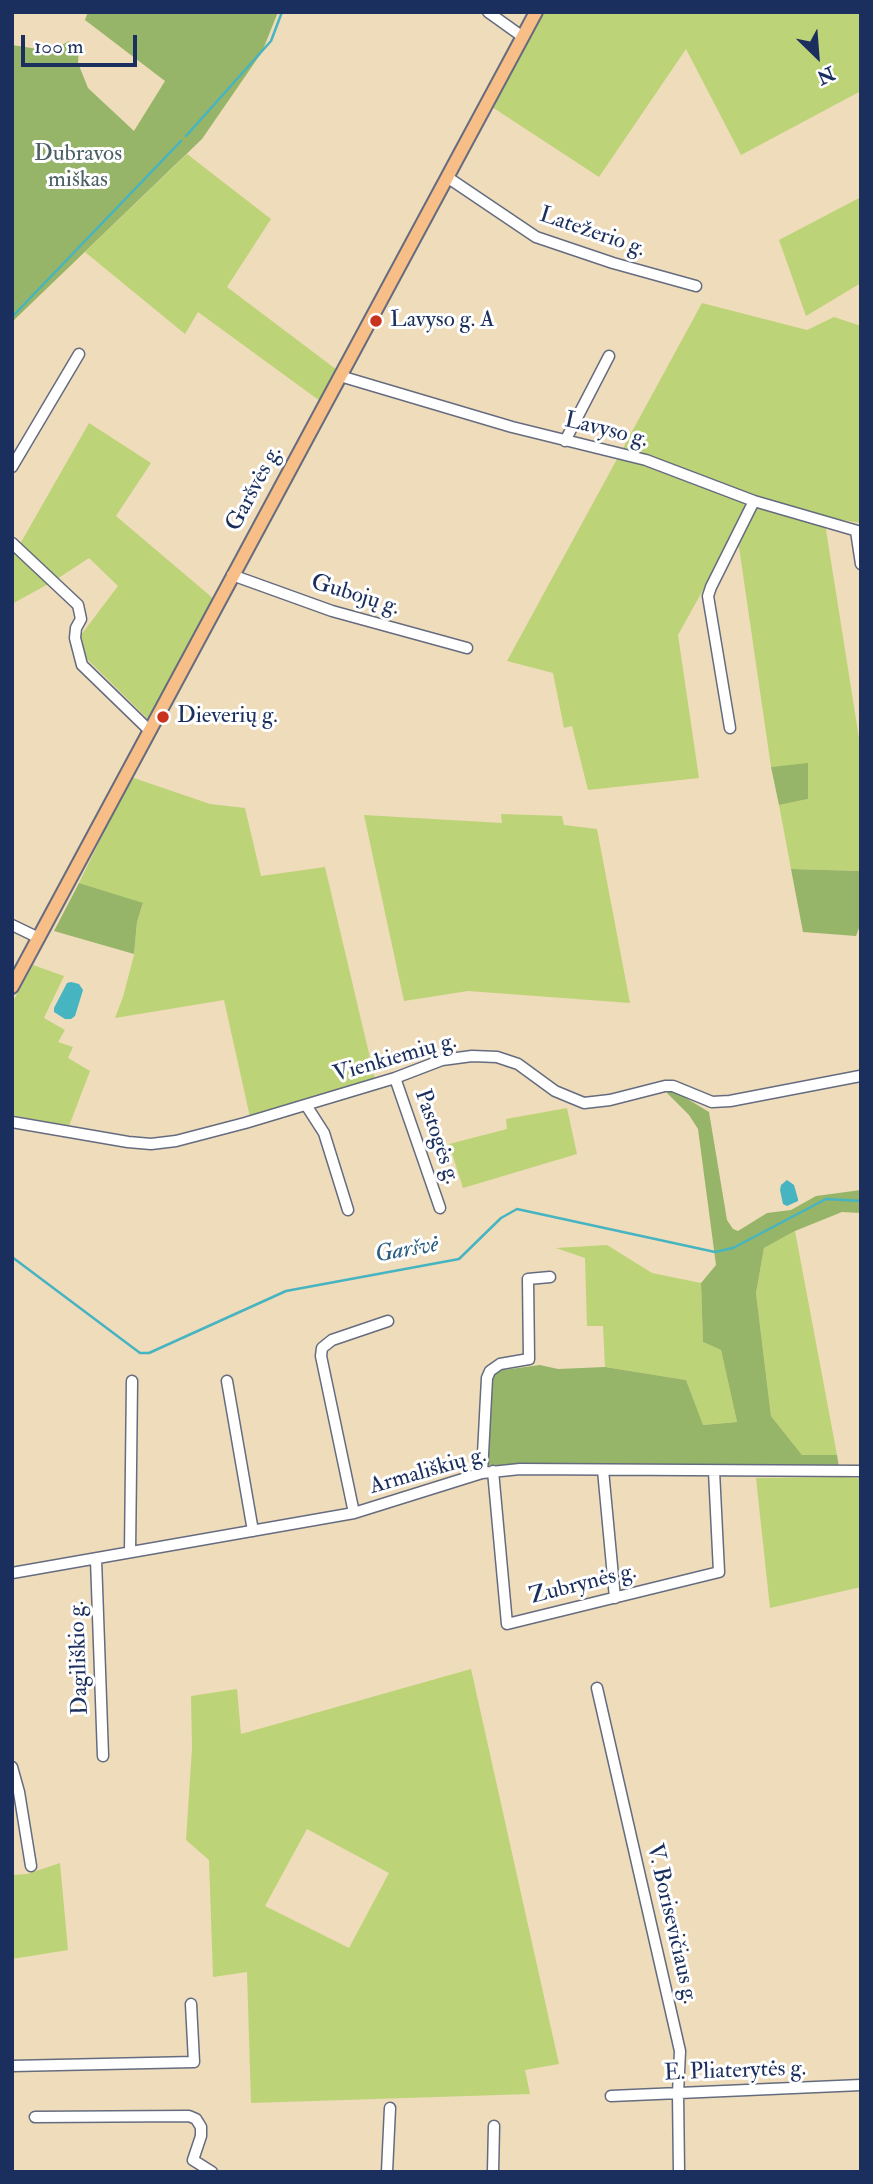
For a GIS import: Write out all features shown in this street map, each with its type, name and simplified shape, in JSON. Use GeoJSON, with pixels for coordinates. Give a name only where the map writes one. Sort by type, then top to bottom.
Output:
{"type":"FeatureCollection","features":[{"type":"Feature","properties":{"kind":"main road","name":"Garšvės g."},"geometry":{"type":"LineString","coordinates":[[12,987],[536,12]]}},
{"type":"Feature","properties":{"kind":"street"},"geometry":{"type":"LineString","coordinates":[[488,12],[523,37]]}},
{"type":"Feature","properties":{"kind":"street","name":"Latežerio g."},"geometry":{"type":"LineString","coordinates":[[447,177],[536,237],[613,263],[696,286]]}},
{"type":"Feature","properties":{"kind":"street"},"geometry":{"type":"LineString","coordinates":[[12,467],[79,354]]}},
{"type":"Feature","properties":{"kind":"street"},"geometry":{"type":"LineString","coordinates":[[565,441],[609,356]]}},
{"type":"Feature","properties":{"kind":"street","name":"Lavyso g."},"geometry":{"type":"LineString","coordinates":[[340,376],[565,441],[646,460],[754,501],[858,531]]}},
{"type":"Feature","properties":{"kind":"street"},"geometry":{"type":"LineString","coordinates":[[730,728],[708,596],[754,501]]}},
{"type":"Feature","properties":{"kind":"street"},"geometry":{"type":"LineString","coordinates":[[858,531],[861,564]]}},
{"type":"Feature","properties":{"kind":"street"},"geometry":{"type":"LineString","coordinates":[[12,544],[78,605],[82,619],[76,628],[75,638],[82,665],[149,730]]}},
{"type":"Feature","properties":{"kind":"street","name":"Gubojų g."},"geometry":{"type":"LineString","coordinates":[[233,575],[332,611],[467,649]]}},
{"type":"Feature","properties":{"kind":"street"},"geometry":{"type":"LineString","coordinates":[[12,925],[39,938]]}},
{"type":"Feature","properties":{"kind":"street","name":"Vienkiemių g."},"geometry":{"type":"LineString","coordinates":[[12,1122],[113,1140],[151,1144],[176,1141],[395,1078],[442,1060],[472,1056],[497,1057],[519,1064],[555,1091],[583,1103],[610,1100],[665,1086],[673,1086],[712,1102],[730,1101],[860,1076]]}},
{"type":"Feature","properties":{"kind":"street","name":"Pastogės g."},"geometry":{"type":"LineString","coordinates":[[395,1078],[440,1208]]}},
{"type":"Feature","properties":{"kind":"street"},"geometry":{"type":"LineString","coordinates":[[306,1105],[324,1133],[348,1210]]}},
{"type":"Feature","properties":{"kind":"street"},"geometry":{"type":"LineString","coordinates":[[487,1472],[487,1378],[490,1371],[500,1364],[530,1359],[528,1279],[550,1277]]}},
{"type":"Feature","properties":{"kind":"street"},"geometry":{"type":"LineString","coordinates":[[354,1513],[321,1356],[322,1348],[332,1340],[388,1321]]}},
{"type":"Feature","properties":{"kind":"street"},"geometry":{"type":"LineString","coordinates":[[130,1552],[132,1381]]}},
{"type":"Feature","properties":{"kind":"street"},"geometry":{"type":"LineString","coordinates":[[227,1381],[253,1531]]}},
{"type":"Feature","properties":{"kind":"street","name":"Armališkių g."},"geometry":{"type":"LineString","coordinates":[[12,1573],[354,1513],[487,1472],[520,1469],[861,1471]]}},
{"type":"Feature","properties":{"kind":"street"},"geometry":{"type":"LineString","coordinates":[[603,1470],[615,1598]]}},
{"type":"Feature","properties":{"kind":"street","name":"Zubrynės g."},"geometry":{"type":"LineString","coordinates":[[487,1472],[507,1624],[719,1572],[713,1471]]}},
{"type":"Feature","properties":{"kind":"street","name":"Dagiliškio g."},"geometry":{"type":"LineString","coordinates":[[96,1559],[103,1756]]}},
{"type":"Feature","properties":{"kind":"street","name":"V. Borisevičiaus g."},"geometry":{"type":"LineString","coordinates":[[597,1688],[680,2051],[679,2172]]}},
{"type":"Feature","properties":{"kind":"street"},"geometry":{"type":"LineString","coordinates":[[12,1767],[19,1792],[31,1866]]}},
{"type":"Feature","properties":{"kind":"street"},"geometry":{"type":"LineString","coordinates":[[12,2066],[194,2062],[191,2004]]}},
{"type":"Feature","properties":{"kind":"street","name":"E. Pliaterytės g."},"geometry":{"type":"LineString","coordinates":[[611,2096],[861,2085]]}},
{"type":"Feature","properties":{"kind":"street"},"geometry":{"type":"LineString","coordinates":[[387,2172],[390,2108]]}},
{"type":"Feature","properties":{"kind":"street"},"geometry":{"type":"LineString","coordinates":[[35,2117],[172,2115],[197,2119],[201,2136],[193,2160],[212,2172]]}},
{"type":"Feature","properties":{"kind":"street"},"geometry":{"type":"LineString","coordinates":[[493,2172],[494,2126]]}},
{"type":"Feature","properties":{"kind":"green space","name":"Dubravos miškas"},"geometry":{"type":"Polygon","coordinates":[[[88,12],[278,12],[262,52],[202,139],[12,322],[12,45],[51,51],[69,41],[79,49],[78,63],[88,88],[134,131],[165,81],[85,20],[88,12]]]}},
{"type":"Feature","properties":{"kind":"green space"},"geometry":{"type":"Polygon","coordinates":[[[544,12],[861,12],[861,91],[741,155],[686,49],[599,177],[492,107],[544,12]]]}},
{"type":"Feature","properties":{"kind":"green space"},"geometry":{"type":"Polygon","coordinates":[[[187,154],[271,219],[227,287],[337,370],[320,401],[198,312],[185,334],[85,252],[187,154]]]}},
{"type":"Feature","properties":{"kind":"green space"},"geometry":{"type":"Polygon","coordinates":[[[861,197],[861,283],[806,316],[779,240],[861,197]]]}},
{"type":"Feature","properties":{"kind":"green space"},"geometry":{"type":"Polygon","coordinates":[[[702,303],[807,330],[834,317],[861,326],[861,523],[824,517],[861,751],[861,871],[791,869],[779,805],[808,799],[808,764],[771,767],[739,547],[729,543],[678,635],[699,778],[588,790],[572,726],[564,728],[553,673],[507,661],[702,303]]]}},
{"type":"Feature","properties":{"kind":"green space"},"geometry":{"type":"Polygon","coordinates":[[[89,423],[151,463],[116,516],[215,600],[150,721],[87,659],[78,639],[118,586],[89,558],[57,579],[20,544],[89,423]]]}},
{"type":"Feature","properties":{"kind":"green space"},"geometry":{"type":"Polygon","coordinates":[[[12,546],[50,583],[12,604],[12,546]]]}},
{"type":"Feature","properties":{"kind":"green space"},"geometry":{"type":"Polygon","coordinates":[[[808,763],[808,799],[779,805],[771,767],[808,763]]]}},
{"type":"Feature","properties":{"kind":"green space"},"geometry":{"type":"Polygon","coordinates":[[[131,777],[210,804],[245,808],[261,876],[325,867],[375,1079],[250,1117],[224,1000],[115,1018],[134,955],[137,922],[143,904],[79,883],[131,777]]]}},
{"type":"Feature","properties":{"kind":"green space"},"geometry":{"type":"Polygon","coordinates":[[[501,814],[562,816],[564,825],[597,829],[630,1003],[468,991],[404,1001],[364,815],[502,823],[501,814]]]}},
{"type":"Feature","properties":{"kind":"green space"},"geometry":{"type":"Polygon","coordinates":[[[791,869],[861,871],[861,923],[856,936],[803,932],[791,869]]]}},
{"type":"Feature","properties":{"kind":"green space"},"geometry":{"type":"Polygon","coordinates":[[[79,883],[143,903],[137,922],[134,954],[54,931],[79,883]]]}},
{"type":"Feature","properties":{"kind":"green space"},"geometry":{"type":"Polygon","coordinates":[[[33,965],[64,976],[44,1018],[65,1030],[58,1042],[73,1047],[68,1058],[90,1071],[69,1126],[12,1115],[12,1003],[33,965]]]}},
{"type":"Feature","properties":{"kind":"green space"},"geometry":{"type":"Polygon","coordinates":[[[671,1089],[709,1112],[727,1220],[733,1229],[738,1231],[767,1213],[791,1210],[816,1196],[861,1190],[861,1213],[842,1212],[795,1231],[764,1248],[756,1293],[771,1416],[802,1455],[837,1455],[839,1467],[488,1465],[491,1377],[496,1371],[540,1365],[558,1369],[605,1367],[686,1380],[703,1425],[737,1422],[721,1350],[703,1342],[701,1283],[716,1265],[698,1129],[689,1115],[667,1093],[671,1089]]]}},
{"type":"Feature","properties":{"kind":"green space"},"geometry":{"type":"Polygon","coordinates":[[[567,1108],[577,1154],[463,1188],[449,1144],[507,1129],[506,1119],[567,1108]]]}},
{"type":"Feature","properties":{"kind":"green space"},"geometry":{"type":"Polygon","coordinates":[[[795,1231],[837,1455],[802,1455],[771,1416],[756,1293],[764,1248],[795,1231]]]}},
{"type":"Feature","properties":{"kind":"green space"},"geometry":{"type":"Polygon","coordinates":[[[607,1245],[652,1273],[701,1283],[703,1342],[721,1350],[737,1422],[702,1425],[686,1380],[605,1367],[603,1326],[587,1326],[585,1258],[556,1248],[607,1245]]]}},
{"type":"Feature","properties":{"kind":"green space"},"geometry":{"type":"Polygon","coordinates":[[[756,1478],[861,1478],[861,1587],[770,1608],[756,1478]]]}},
{"type":"Feature","properties":{"kind":"green space"},"geometry":{"type":"Polygon","coordinates":[[[471,1669],[559,2064],[525,2070],[530,2094],[251,2103],[247,1972],[213,1977],[209,1860],[186,1840],[192,1748],[191,1696],[237,1689],[241,1734],[471,1669]],[[307,1829],[265,1906],[349,1948],[389,1873],[307,1829]]]}},
{"type":"Feature","properties":{"kind":"green space"},"geometry":{"type":"Polygon","coordinates":[[[60,1863],[68,1950],[12,1959],[12,1875],[27,1874],[60,1863]]]}},
{"type":"Feature","properties":{"kind":"water"},"geometry":{"type":"Polygon","coordinates":[[[67,983],[79,984],[83,990],[75,1016],[65,1019],[54,1012],[54,1008],[67,983]]]}},
{"type":"Feature","properties":{"kind":"water"},"geometry":{"type":"Polygon","coordinates":[[[787,1180],[794,1185],[798,1201],[787,1206],[783,1204],[780,1190],[787,1180]]]}},
{"type":"Feature","properties":{"kind":"waterway"},"geometry":{"type":"LineString","coordinates":[[186,136],[271,41],[282,12]]}},
{"type":"Feature","properties":{"kind":"waterway"},"geometry":{"type":"LineString","coordinates":[[12,317],[181,141]]}},
{"type":"Feature","properties":{"kind":"waterway","name":"Garšvė"},"geometry":{"type":"LineString","coordinates":[[12,1257],[140,1353],[149,1353],[286,1291],[459,1259],[501,1218],[517,1209],[715,1252],[733,1248],[826,1199],[861,1201]]}},
{"type":"Feature","properties":{"kind":"place","name":"Lavyso g. A"},"geometry":{"type":"Point","coordinates":[376,321]}},
{"type":"Feature","properties":{"kind":"place","name":"Dieverių g."},"geometry":{"type":"Point","coordinates":[163,717]}}]}
